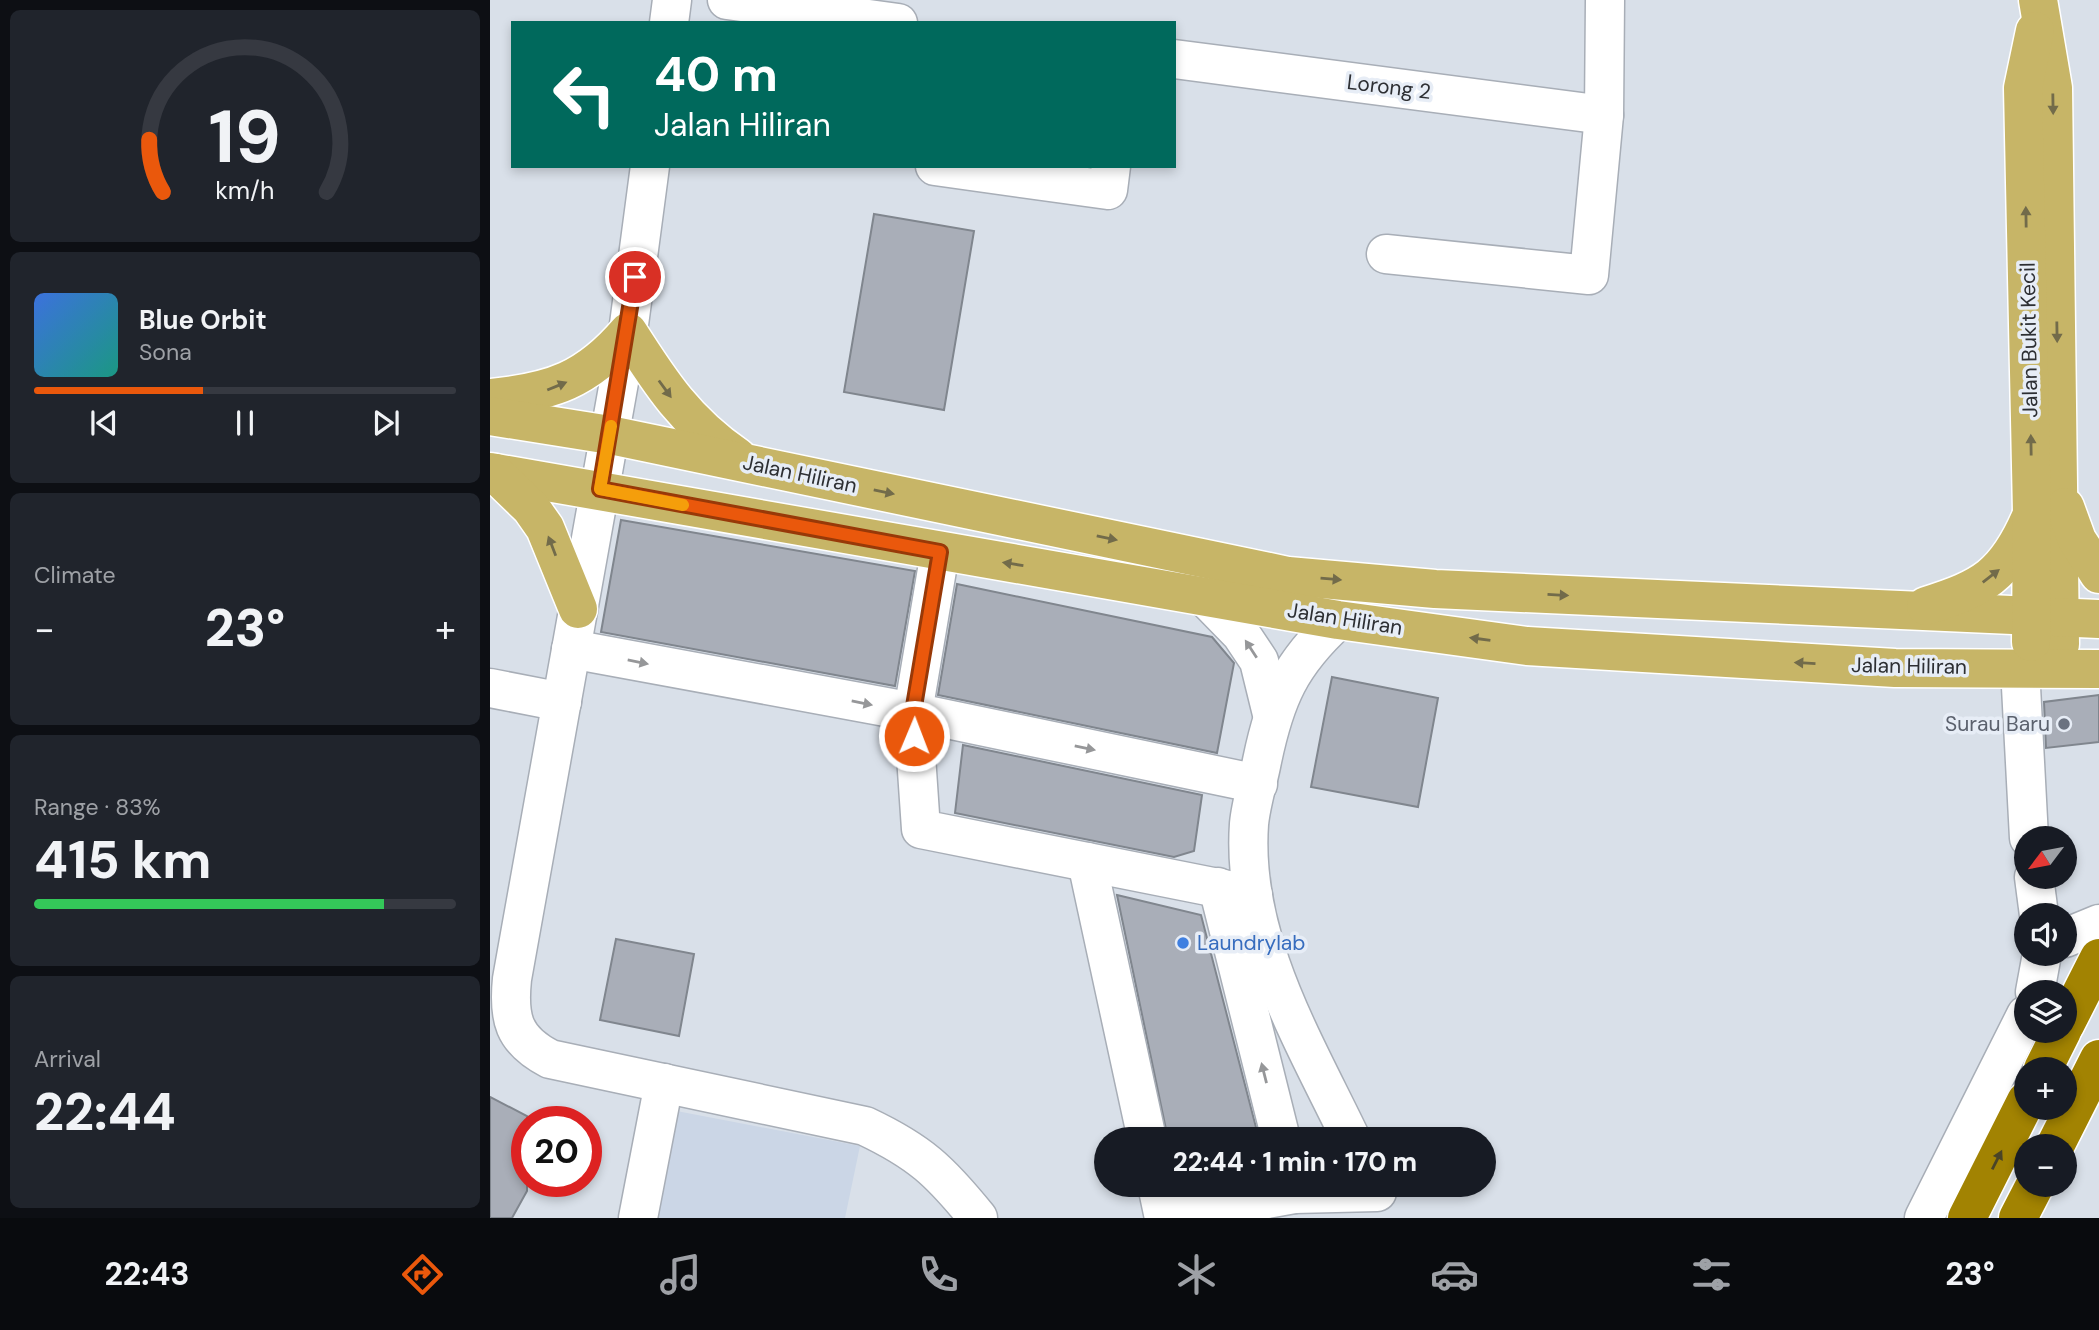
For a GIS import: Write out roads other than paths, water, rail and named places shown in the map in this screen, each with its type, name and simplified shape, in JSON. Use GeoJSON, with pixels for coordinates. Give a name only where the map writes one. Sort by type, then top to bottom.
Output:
{"type":"FeatureCollection","features":[{"type":"Feature","properties":{"kind":"highway"},"geometry":{"type":"LineString","coordinates":[[2077,1001],[2099,958]]}},
{"type":"Feature","properties":{"kind":"highway"},"geometry":{"type":"LineString","coordinates":[[2061,1134],[2099,1059]]}},
{"type":"Feature","properties":{"kind":"highway"},"geometry":{"type":"LineString","coordinates":[[1967,1218],[2016,1120]]}},
{"type":"Feature","properties":{"kind":"highway"},"geometry":{"type":"LineString","coordinates":[[2018,1218],[2029,1197]]}},
{"type":"Feature","properties":{"kind":"main road","name":"Jalan Bukit Kecil"},"geometry":{"type":"LineString","coordinates":[[2036,668],[2045,618],[2053,88],[2039,6]]}},
{"type":"Feature","properties":{"kind":"main road"},"geometry":{"type":"LineString","coordinates":[[490,398],[552,389],[605,359],[628,332],[683,413],[708,437],[746,463]]}},
{"type":"Feature","properties":{"kind":"main road","name":"Jalan Hiliran"},"geometry":{"type":"LineString","coordinates":[[490,416],[610,435],[1288,576],[1435,589],[2099,619]]}},
{"type":"Feature","properties":{"kind":"main road"},"geometry":{"type":"LineString","coordinates":[[493,472],[531,508],[545,528],[578,609]]}},
{"type":"Feature","properties":{"kind":"main road","name":"Jalan Hiliran"},"geometry":{"type":"LineString","coordinates":[[493,472],[600,489],[940,552],[1202,594],[1338,620],[1527,646],[1895,667],[2099,669]]}},
{"type":"Feature","properties":{"kind":"main road"},"geometry":{"type":"LineString","coordinates":[[1907,612],[1972,591],[1998,571],[2017,549],[2046,503],[2077,540],[2099,573]]}},
{"type":"Feature","properties":{"kind":"street"},"geometry":{"type":"LineString","coordinates":[[669,21],[672,0]]}},
{"type":"Feature","properties":{"kind":"street"},"geometry":{"type":"LineString","coordinates":[[727,0],[883,21]]}},
{"type":"Feature","properties":{"kind":"street"},"geometry":{"type":"LineString","coordinates":[[1386,254],[1589,275],[1604,115],[1605,0]]}},
{"type":"Feature","properties":{"kind":"street","name":"Lorong 2"},"geometry":{"type":"LineString","coordinates":[[1176,59],[1604,115]]}},
{"type":"Feature","properties":{"kind":"street"},"geometry":{"type":"LineString","coordinates":[[650,168],[628,332],[562,702],[501,977],[509,1010],[519,1033],[532,1049],[551,1059],[865,1126],[905,1145],[946,1179],[978,1218]]}},
{"type":"Feature","properties":{"kind":"street"},"geometry":{"type":"LineString","coordinates":[[949,168],[1108,190],[1111,168]]}},
{"type":"Feature","properties":{"kind":"street"},"geometry":{"type":"LineString","coordinates":[[940,552],[913,712],[921,829],[1236,891]]}},
{"type":"Feature","properties":{"kind":"street"},"geometry":{"type":"LineString","coordinates":[[1202,594],[1241,635],[1258,661],[1272,714]]}},
{"type":"Feature","properties":{"kind":"street"},"geometry":{"type":"LineString","coordinates":[[1279,1127],[1236,891],[1272,714],[1292,671],[1312,643],[1338,620]]}},
{"type":"Feature","properties":{"kind":"street"},"geometry":{"type":"LineString","coordinates":[[571,649],[913,712],[1258,784]]}},
{"type":"Feature","properties":{"kind":"street"},"geometry":{"type":"LineString","coordinates":[[2029,826],[2036,668]]}},
{"type":"Feature","properties":{"kind":"street"},"geometry":{"type":"LineString","coordinates":[[490,688],[562,702]]}},
{"type":"Feature","properties":{"kind":"street"},"geometry":{"type":"LineString","coordinates":[[1087,862],[1144,1127]]}},
{"type":"Feature","properties":{"kind":"street"},"geometry":{"type":"LineString","coordinates":[[1236,891],[1264,942],[1279,988],[1346,1127]]}},
{"type":"Feature","properties":{"kind":"street"},"geometry":{"type":"LineString","coordinates":[[2077,933],[2099,924]]}},
{"type":"Feature","properties":{"kind":"street"},"geometry":{"type":"LineString","coordinates":[[1924,1218],[2014,1039]]}},
{"type":"Feature","properties":{"kind":"street"},"geometry":{"type":"LineString","coordinates":[[638,1218],[664,1083]]}},
{"type":"Feature","properties":{"kind":"street"},"geometry":{"type":"LineString","coordinates":[[1160,1197],[1165,1218],[1258,1197]]}},
{"type":"Feature","properties":{"kind":"place","name":"Surau Baru"},"geometry":{"type":"Point","coordinates":[2064,724]}},
{"type":"Feature","properties":{"kind":"place","name":"Laundrylab"},"geometry":{"type":"Point","coordinates":[1183,943]}}]}
